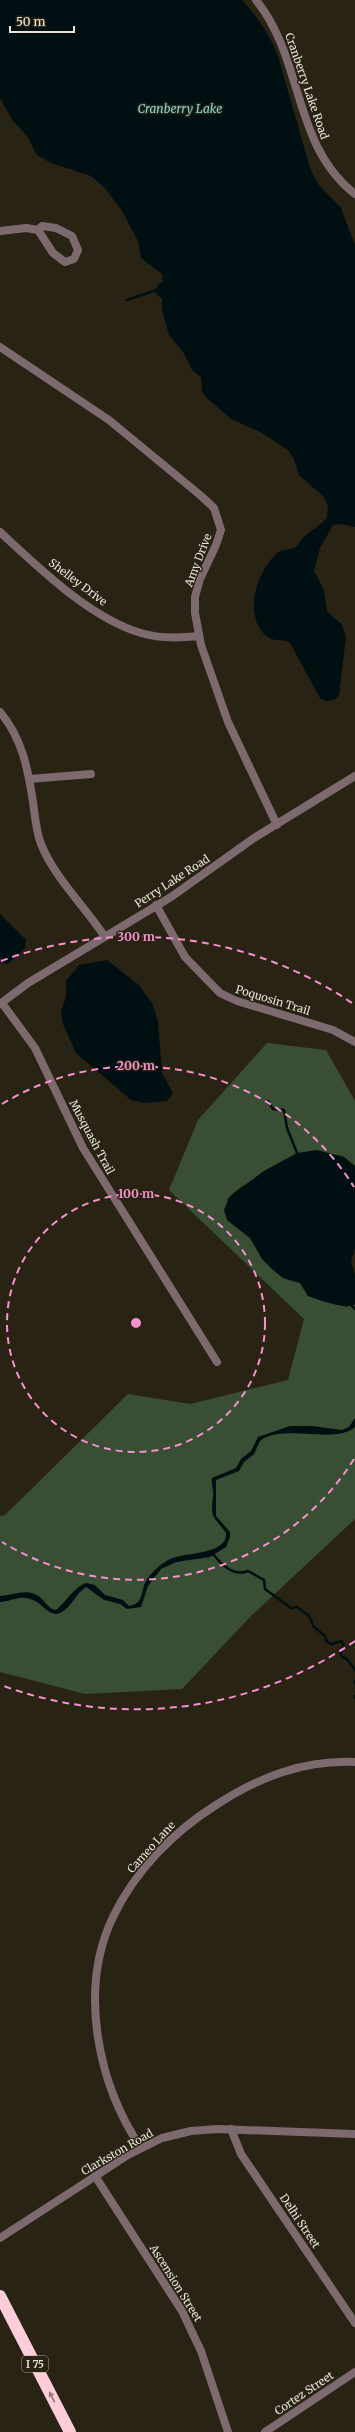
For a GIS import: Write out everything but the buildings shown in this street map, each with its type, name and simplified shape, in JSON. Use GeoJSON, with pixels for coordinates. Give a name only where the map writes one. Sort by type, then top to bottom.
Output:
{"type":"FeatureCollection","features":[{"type":"Feature","properties":{"kind":"highway","name":"I 75"},"geometry":{"type":"LineString","coordinates":[[0,2296],[70,2432]]}},
{"type":"Feature","properties":{"kind":"street","name":"Cranberry Lake Road"},"geometry":{"type":"LineString","coordinates":[[256,0],[269,17],[281,42],[318,153],[337,178],[355,194]]}},
{"type":"Feature","properties":{"kind":"street"},"geometry":{"type":"LineString","coordinates":[[42,226],[47,226],[64,231],[72,236],[75,241],[78,254],[70,262],[59,259],[48,247],[38,230],[42,226]]}},
{"type":"Feature","properties":{"kind":"street"},"geometry":{"type":"LineString","coordinates":[[0,231],[26,228],[38,230]]}},
{"type":"Feature","properties":{"kind":"street","name":"Amy Drive"},"geometry":{"type":"LineString","coordinates":[[0,347],[109,420],[214,508],[221,530],[216,545],[200,579],[195,597],[195,613],[199,636],[228,722],[277,825]]}},
{"type":"Feature","properties":{"kind":"street","name":"Shelley Drive"},"geometry":{"type":"LineString","coordinates":[[0,532],[52,578],[94,610],[127,628],[142,634],[168,638],[199,636]]}},
{"type":"Feature","properties":{"kind":"street"},"geometry":{"type":"LineString","coordinates":[[0,712],[11,728],[22,749],[30,779],[36,825],[46,854],[105,937]]}},
{"type":"Feature","properties":{"kind":"street"},"geometry":{"type":"LineString","coordinates":[[30,779],[91,774]]}},
{"type":"Feature","properties":{"kind":"street","name":"Perry Lake Road"},"geometry":{"type":"LineString","coordinates":[[1,1003],[28,983],[156,905],[277,825],[355,776]]}},
{"type":"Feature","properties":{"kind":"street","name":"Poquosin Trail"},"geometry":{"type":"LineString","coordinates":[[156,905],[185,957],[220,993],[237,1001],[333,1030],[355,1042]]}},
{"type":"Feature","properties":{"kind":"street","name":"Musquash Trail"},"geometry":{"type":"LineString","coordinates":[[1,1003],[35,1048],[87,1155],[217,1362]]}},
{"type":"Feature","properties":{"kind":"street","name":"Cameo Lane"},"geometry":{"type":"LineString","coordinates":[[141,2148],[121,2111],[108,2081],[96,2022],[98,1966],[112,1918],[139,1874],[193,1819],[234,1793],[264,1777],[305,1766],[355,1762]]}},
{"type":"Feature","properties":{"kind":"street","name":"Clarkston Road"},"geometry":{"type":"LineString","coordinates":[[0,2238],[95,2176],[141,2148],[162,2138],[191,2131],[231,2129],[355,2134]]}},
{"type":"Feature","properties":{"kind":"street","name":"Delhi Street"},"geometry":{"type":"LineString","coordinates":[[231,2129],[241,2154],[355,2323]]}},
{"type":"Feature","properties":{"kind":"street","name":"Ascension Street"},"geometry":{"type":"LineString","coordinates":[[95,2176],[188,2322],[201,2352],[228,2432]]}},
{"type":"Feature","properties":{"kind":"street","name":"Cortez Street"},"geometry":{"type":"LineString","coordinates":[[265,2432],[355,2372]]}},
{"type":"Feature","properties":{"kind":"green space"},"geometry":{"type":"Polygon","coordinates":[[[267,1043],[326,1050],[355,1101],[355,1166],[344,1157],[337,1155],[278,1164],[238,1189],[227,1199],[232,1224],[250,1238],[272,1269],[283,1278],[300,1283],[308,1296],[346,1307],[355,1305],[355,1519],[251,1616],[182,1689],[85,1694],[0,1672],[0,1516],[5,1515],[128,1394],[190,1404],[288,1380],[304,1319],[169,1190],[198,1120],[267,1043]]]}},
{"type":"Feature","properties":{"kind":"water","name":"Cranberry Lake"},"geometry":{"type":"Polygon","coordinates":[[[0,0],[242,0],[258,20],[271,41],[278,56],[310,168],[318,184],[341,208],[355,245],[355,527],[341,524],[333,525],[320,548],[314,571],[324,590],[327,611],[342,625],[346,636],[339,696],[335,699],[328,701],[320,698],[290,643],[271,639],[265,635],[258,626],[254,604],[255,592],[259,581],[270,561],[277,553],[296,547],[305,536],[327,517],[328,506],[323,496],[299,475],[294,459],[288,450],[260,432],[231,419],[206,397],[202,391],[201,377],[192,370],[183,352],[169,335],[162,311],[162,299],[155,293],[158,284],[163,282],[162,274],[141,258],[138,241],[122,211],[105,188],[91,176],[51,163],[37,155],[27,136],[13,121],[0,98],[0,0]]]}},
{"type":"Feature","properties":{"kind":"water"},"geometry":{"type":"Polygon","coordinates":[[[0,914],[26,940],[25,948],[8,964],[4,963],[0,957],[0,914]]]}},
{"type":"Feature","properties":{"kind":"water"},"geometry":{"type":"Polygon","coordinates":[[[107,960],[139,985],[153,1005],[158,1022],[162,1073],[173,1093],[167,1101],[144,1103],[131,1100],[76,1053],[63,1024],[61,1011],[66,997],[66,981],[79,965],[107,960]]]}},
{"type":"Feature","properties":{"kind":"water"},"geometry":{"type":"Polygon","coordinates":[[[317,1150],[344,1157],[355,1166],[355,1248],[351,1261],[355,1275],[355,1304],[351,1306],[332,1304],[308,1296],[300,1283],[283,1278],[262,1259],[250,1238],[227,1220],[224,1210],[230,1196],[264,1171],[297,1153],[317,1150]]]}},
{"type":"Feature","properties":{"kind":"water"},"geometry":{"type":"Polygon","coordinates":[[[355,1418],[355,1427],[346,1432],[323,1435],[295,1433],[282,1434],[270,1436],[260,1441],[254,1454],[244,1462],[239,1471],[216,1480],[216,1516],[230,1532],[230,1537],[226,1547],[210,1557],[176,1562],[161,1569],[148,1586],[141,1607],[127,1609],[120,1604],[104,1600],[86,1587],[68,1607],[56,1614],[49,1612],[28,1598],[19,1598],[0,1602],[0,1596],[26,1592],[41,1598],[49,1607],[56,1610],[74,1591],[86,1583],[95,1585],[105,1595],[123,1600],[129,1606],[136,1604],[140,1599],[148,1577],[162,1564],[170,1559],[213,1549],[225,1540],[226,1533],[214,1517],[212,1510],[212,1478],[236,1468],[241,1459],[251,1451],[258,1437],[290,1426],[312,1426],[342,1430],[349,1427],[355,1418]]]}},
{"type":"Feature","properties":{"kind":"waterway"},"geometry":{"type":"LineString","coordinates":[[127,300],[156,290]]}},
{"type":"Feature","properties":{"kind":"waterway"},"geometry":{"type":"LineString","coordinates":[[268,1101],[273,1109],[284,1110],[287,1128],[297,1153]]}},
{"type":"Feature","properties":{"kind":"waterway"},"geometry":{"type":"LineString","coordinates":[[352,1306],[355,1309]]}},
{"type":"Feature","properties":{"kind":"waterway"},"geometry":{"type":"LineString","coordinates":[[213,1554],[220,1562],[232,1571],[248,1571],[264,1580],[265,1589],[291,1608],[297,1607],[309,1616],[314,1627],[325,1636],[327,1642],[332,1644],[341,1641],[344,1645],[340,1652],[342,1657],[346,1658],[355,1670]]}}]}
